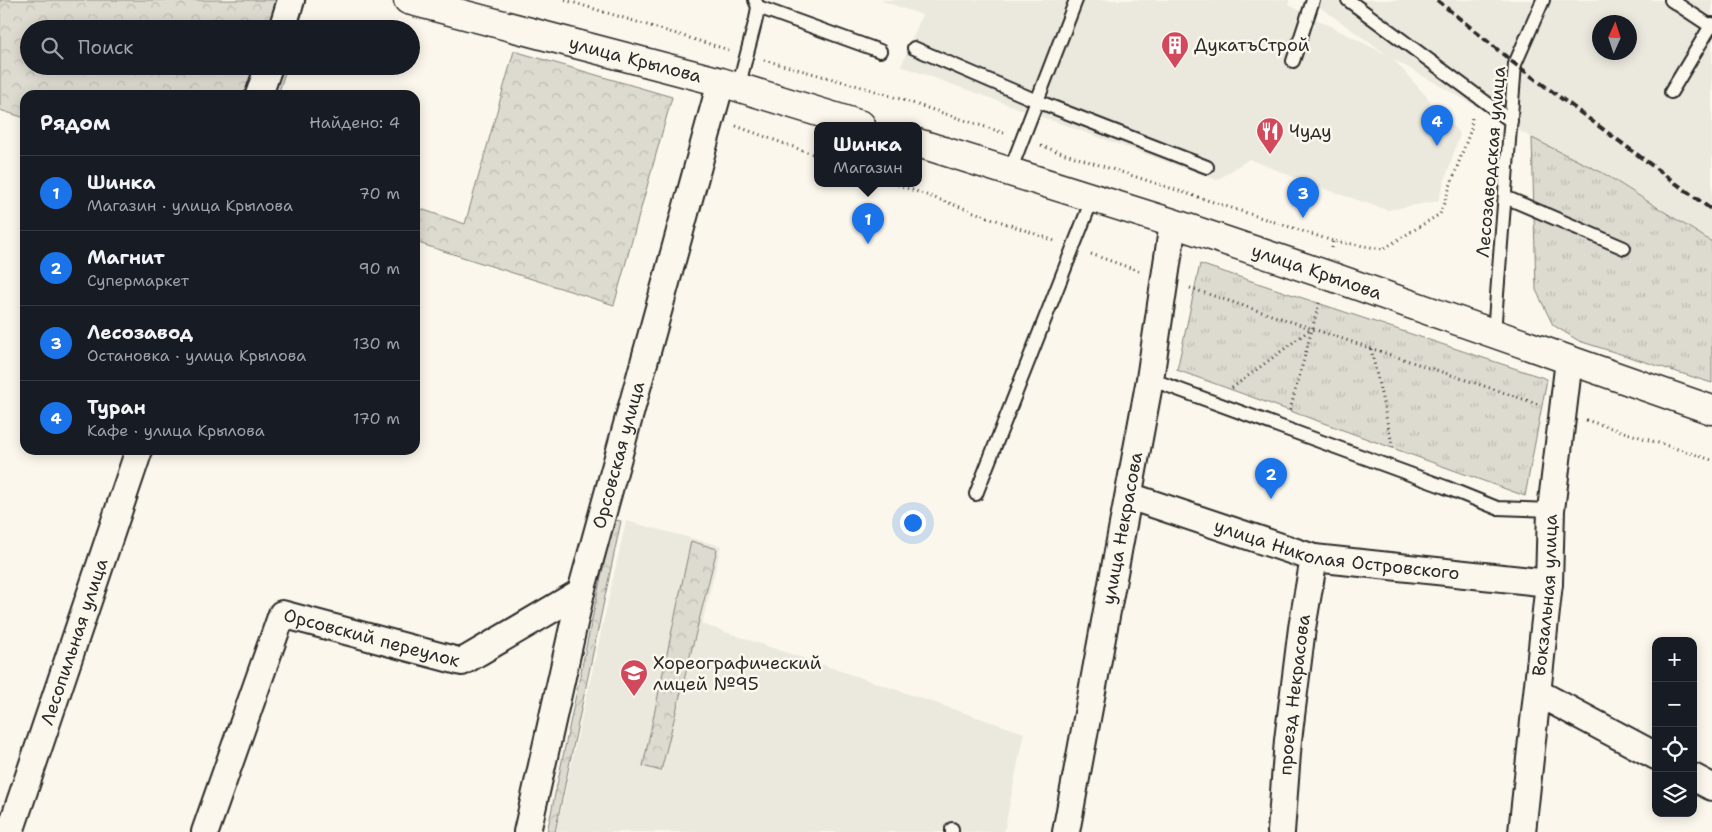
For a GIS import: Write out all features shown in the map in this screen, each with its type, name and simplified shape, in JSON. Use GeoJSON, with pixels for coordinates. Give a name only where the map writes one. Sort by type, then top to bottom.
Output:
{"type":"FeatureCollection","features":[{"type":"Feature","properties":{"kind":"main road","name":"улица Крылова"},"geometry":{"type":"LineString","coordinates":[[408,0],[730,85],[851,122]]}},
{"type":"Feature","properties":{"kind":"main road","name":"улица Крылова"},"geometry":{"type":"LineString","coordinates":[[922,144],[1093,197],[1328,275],[1712,410]]}},
{"type":"Feature","properties":{"kind":"street"},"geometry":{"type":"LineString","coordinates":[[285,20],[291,0]]}},
{"type":"Feature","properties":{"kind":"street"},"geometry":{"type":"LineString","coordinates":[[261,90],[266,75]]}},
{"type":"Feature","properties":{"kind":"street","name":"Орсовская улица"},"geometry":{"type":"LineString","coordinates":[[527,832],[581,592],[712,118],[730,85]]}},
{"type":"Feature","properties":{"kind":"street","name":"улица Некрасова"},"geometry":{"type":"LineString","coordinates":[[1066,832],[1150,379],[1173,223]]}},
{"type":"Feature","properties":{"kind":"street","name":"Вокзальная улица"},"geometry":{"type":"LineString","coordinates":[[1522,832],[1550,583],[1551,510],[1569,360]]}},
{"type":"Feature","properties":{"kind":"street","name":"Лесопильная улица"},"geometry":{"type":"LineString","coordinates":[[10,832],[137,455]]}},
{"type":"Feature","properties":{"kind":"street","name":"улица Николая Островского"},"geometry":{"type":"LineString","coordinates":[[1129,496],[1314,558],[1550,583]]}},
{"type":"Feature","properties":{"kind":"street","name":"проезд Некрасова"},"geometry":{"type":"LineString","coordinates":[[1281,832],[1288,740],[1302,628],[1314,558]]}},
{"type":"Feature","properties":{"kind":"street","name":"Орсовский переулок"},"geometry":{"type":"LineString","coordinates":[[205,832],[282,614],[462,662],[581,592]]}},
{"type":"Feature","properties":{"kind":"street"},"geometry":{"type":"LineString","coordinates":[[1538,693],[1652,754]]}},
{"type":"Feature","properties":{"kind":"street"},"geometry":{"type":"LineString","coordinates":[[1697,778],[1712,787]]}},
{"type":"Feature","properties":{"kind":"lane"},"geometry":{"type":"LineString","coordinates":[[1010,171],[1076,0]]}},
{"type":"Feature","properties":{"kind":"lane"},"geometry":{"type":"LineString","coordinates":[[1293,61],[1313,0]]}},
{"type":"Feature","properties":{"kind":"lane"},"geometry":{"type":"LineString","coordinates":[[1348,0],[1511,121]]}},
{"type":"Feature","properties":{"kind":"lane","name":"Лесозаводская улица"},"geometry":{"type":"LineString","coordinates":[[1494,333],[1515,64],[1543,0]]}},
{"type":"Feature","properties":{"kind":"lane"},"geometry":{"type":"LineString","coordinates":[[1671,0],[1712,26],[1671,92]]}},
{"type":"Feature","properties":{"kind":"lane"},"geometry":{"type":"LineString","coordinates":[[730,85],[747,56],[757,4],[880,51]]}},
{"type":"Feature","properties":{"kind":"lane"},"geometry":{"type":"LineString","coordinates":[[914,48],[1037,101],[1207,167]]}},
{"type":"Feature","properties":{"kind":"lane"},"geometry":{"type":"LineString","coordinates":[[976,494],[1093,197]]}},
{"type":"Feature","properties":{"kind":"lane"},"geometry":{"type":"LineString","coordinates":[[1505,197],[1624,248]]}},
{"type":"Feature","properties":{"kind":"lane"},"geometry":{"type":"LineString","coordinates":[[1150,379],[1445,487],[1497,508],[1551,510]]}},
{"type":"Feature","properties":{"kind":"path"},"geometry":{"type":"LineString","coordinates":[[565,0],[747,56],[869,89],[1333,240],[1383,249],[1440,214],[1472,128],[1473,93]]}},
{"type":"Feature","properties":{"kind":"path"},"geometry":{"type":"LineString","coordinates":[[712,118],[814,155]]}},
{"type":"Feature","properties":{"kind":"path"},"geometry":{"type":"LineString","coordinates":[[904,187],[1164,280],[1563,413],[1712,460]]}},
{"type":"Feature","properties":{"kind":"path"},"geometry":{"type":"LineString","coordinates":[[1286,429],[1328,275],[1333,240]]}},
{"type":"Feature","properties":{"kind":"path"},"geometry":{"type":"LineString","coordinates":[[1212,402],[1312,329]]}},
{"type":"Feature","properties":{"kind":"path"},"geometry":{"type":"LineString","coordinates":[[1371,348],[1397,470]]}},
{"type":"Feature","properties":{"kind":"shaded area"},"geometry":{"type":"Polygon","coordinates":[[[880,0],[1289,0],[1289,5],[1387,55],[1310,0],[1712,0],[1712,242],[1603,173],[1532,138],[1393,59],[1460,134],[1438,201],[1387,210],[1316,186],[1249,159],[1217,180],[901,66],[922,15],[880,0]]]}},
{"type":"Feature","properties":{"kind":"shaded area"},"geometry":{"type":"Polygon","coordinates":[[[626,521],[721,546],[702,624],[1024,733],[1004,832],[556,832],[626,521]]]}},
{"type":"Feature","properties":{"kind":"green space"},"geometry":{"type":"Polygon","coordinates":[[[0,0],[306,0],[300,20],[20,20],[20,75],[284,75],[280,90],[20,90],[20,116],[0,110],[0,0]]]}},
{"type":"Feature","properties":{"kind":"green space"},"geometry":{"type":"Polygon","coordinates":[[[514,51],[672,97],[614,305],[420,244],[420,209],[465,224],[514,51]]]}},
{"type":"Feature","properties":{"kind":"green space"},"geometry":{"type":"Polygon","coordinates":[[[1532,138],[1603,173],[1712,242],[1712,383],[1579,341],[1553,325],[1536,290],[1532,138]]]}},
{"type":"Feature","properties":{"kind":"green space"},"geometry":{"type":"Polygon","coordinates":[[[1200,264],[1547,379],[1525,496],[1177,370],[1200,264]]]}},
{"type":"Feature","properties":{"kind":"green space"},"geometry":{"type":"Polygon","coordinates":[[[613,520],[621,521],[555,832],[547,832],[613,520]]]}},
{"type":"Feature","properties":{"kind":"green space"},"geometry":{"type":"Polygon","coordinates":[[[691,541],[717,549],[661,771],[643,766],[691,541]]]}},
{"type":"Feature","properties":{"kind":"railway"},"geometry":{"type":"LineString","coordinates":[[1437,0],[1515,64],[1712,210]]}},
{"type":"Feature","properties":{"kind":"place","name":"ДукатъСтрой"},"geometry":{"type":"Point","coordinates":[1175,69]}},
{"type":"Feature","properties":{"kind":"place","name":"Туран"},"geometry":{"type":"Point","coordinates":[1437,146]}},
{"type":"Feature","properties":{"kind":"place","name":"Чуду"},"geometry":{"type":"Point","coordinates":[1270,155]}},
{"type":"Feature","properties":{"kind":"place","name":"Лесозавод"},"geometry":{"type":"Point","coordinates":[1303,218]}},
{"type":"Feature","properties":{"kind":"place","name":"Шинка"},"geometry":{"type":"Point","coordinates":[868,244]}},
{"type":"Feature","properties":{"kind":"place","name":"Магнит"},"geometry":{"type":"Point","coordinates":[1271,499]}},
{"type":"Feature","properties":{"kind":"place","name":"Хореографический лицей №95"},"geometry":{"type":"Point","coordinates":[634,697]}}]}
